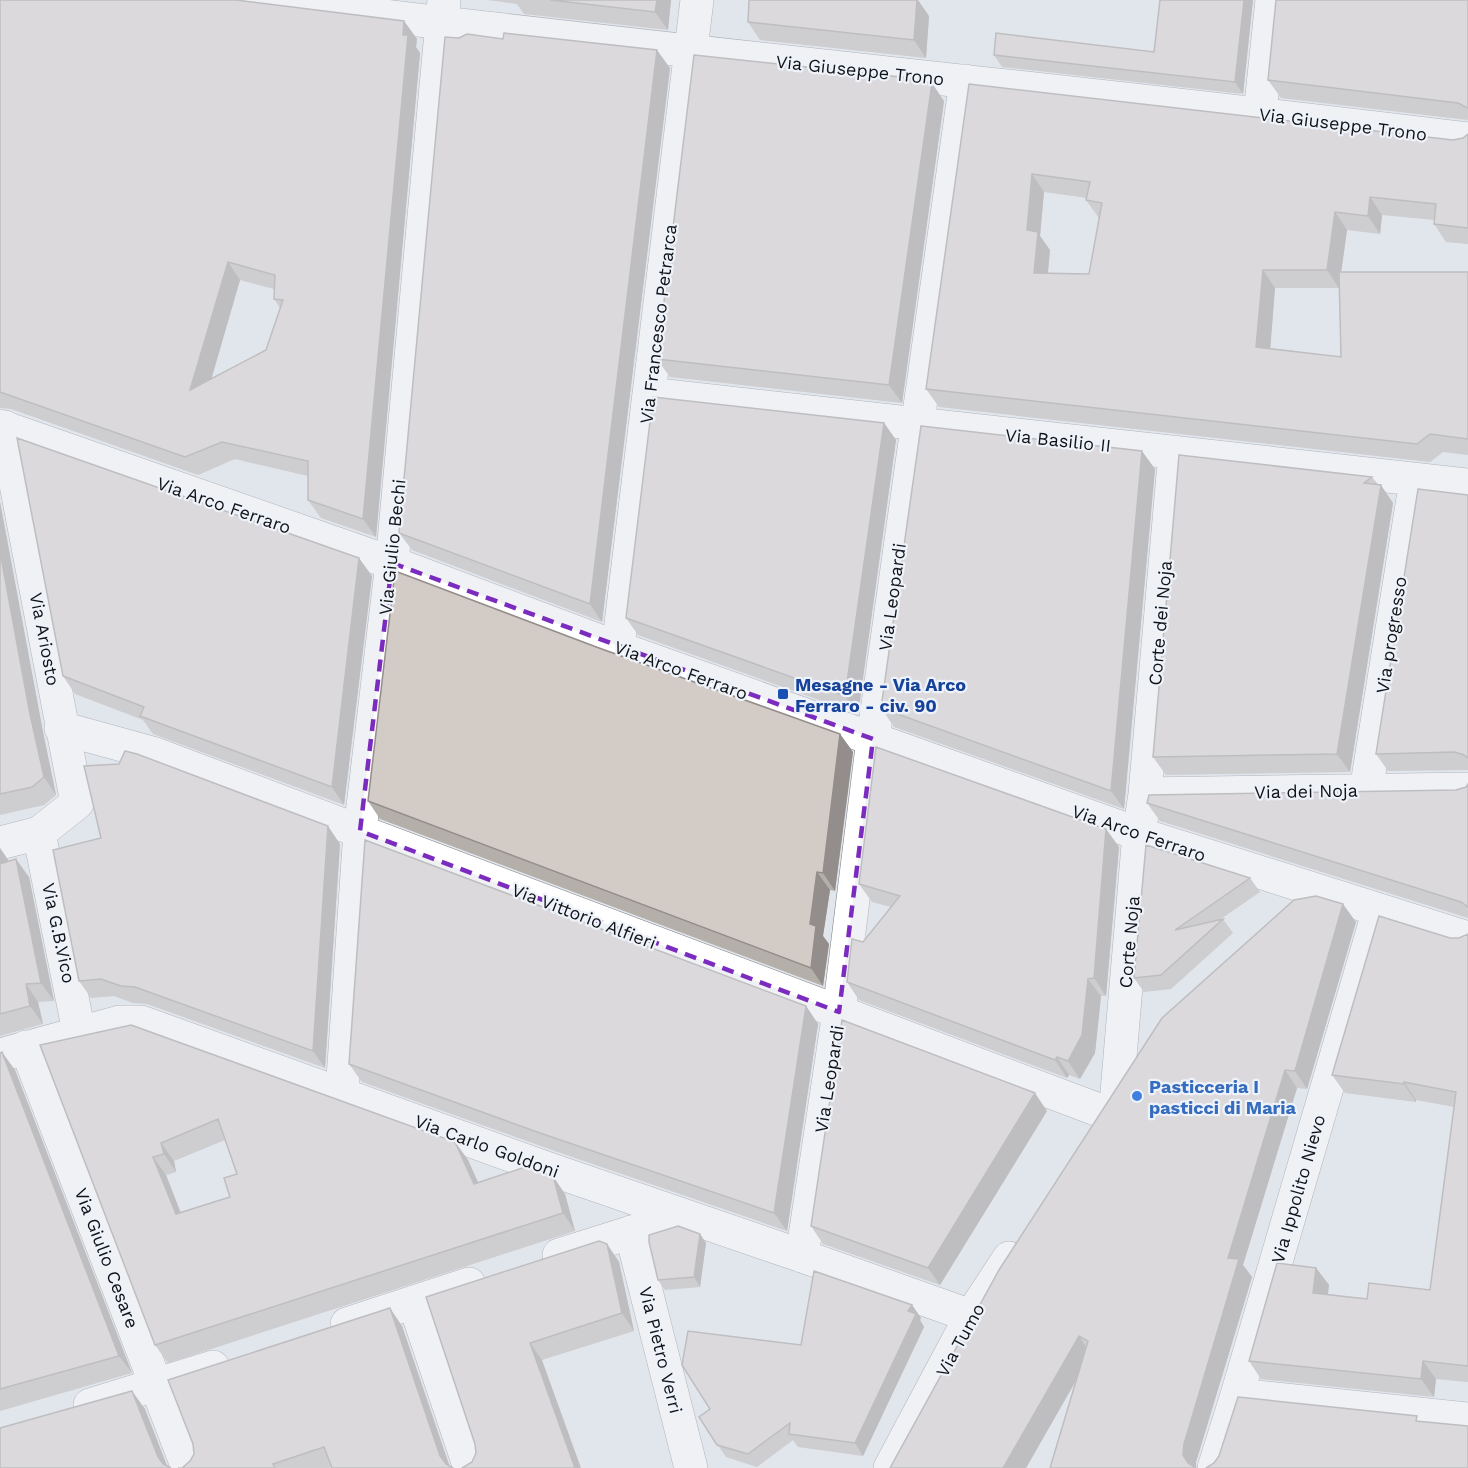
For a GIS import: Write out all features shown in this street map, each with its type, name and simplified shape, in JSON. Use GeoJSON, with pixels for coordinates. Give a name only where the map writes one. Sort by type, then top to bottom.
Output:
{"type":"FeatureCollection","features":[{"type":"Feature","properties":{"kind":"street","name":"Via Giuseppe Trono"},"geometry":{"type":"LineString","coordinates":[[253,0],[443,12],[691,52],[1260,114],[1468,140]]}},
{"type":"Feature","properties":{"kind":"street","name":"Via Francesco Petrarca"},"geometry":{"type":"LineString","coordinates":[[618,648],[697,0]]}},
{"type":"Feature","properties":{"kind":"street"},"geometry":{"type":"LineString","coordinates":[[1260,114],[1272,0]]}},
{"type":"Feature","properties":{"kind":"street","name":"Via Giulio Bechi"},"geometry":{"type":"LineString","coordinates":[[342,1093],[360,831],[392,563],[443,12]]}},
{"type":"Feature","properties":{"kind":"street","name":"Via Leopardi"},"geometry":{"type":"LineString","coordinates":[[802,1256],[839,1012],[873,740],[966,81]]}},
{"type":"Feature","properties":{"kind":"street","name":"Via Basilio II"},"geometry":{"type":"LineString","coordinates":[[649,394],[1468,485]]}},
{"type":"Feature","properties":{"kind":"street","name":"Via Arco Ferraro"},"geometry":{"type":"LineString","coordinates":[[3,426],[392,563],[618,648],[1138,834],[1468,938]]}},
{"type":"Feature","properties":{"kind":"street","name":"Via Ariosto"},"geometry":{"type":"LineString","coordinates":[[3,426],[77,803],[39,833]]}},
{"type":"Feature","properties":{"kind":"street","name":"Corte dei Noja"},"geometry":{"type":"LineString","coordinates":[[1145,794],[1175,452]]}},
{"type":"Feature","properties":{"kind":"street","name":"Via progresso"},"geometry":{"type":"LineString","coordinates":[[1366,790],[1416,480]]}},
{"type":"Feature","properties":{"kind":"street","name":"Via Vittorio Alfieri"},"geometry":{"type":"LineString","coordinates":[[61,728],[155,754],[839,1012],[1110,1102]]}},
{"type":"Feature","properties":{"kind":"street","name":"Via dei Noja"},"geometry":{"type":"LineString","coordinates":[[1145,794],[1468,789]]}},
{"type":"Feature","properties":{"kind":"street","name":"Corte Noja"},"geometry":{"type":"LineString","coordinates":[[1110,1102],[1138,834],[1145,794]]}},
{"type":"Feature","properties":{"kind":"street"},"geometry":{"type":"LineString","coordinates":[[0,843],[39,833]]}},
{"type":"Feature","properties":{"kind":"street","name":"Via G.B.Vico"},"geometry":{"type":"LineString","coordinates":[[39,833],[79,1032]]}},
{"type":"Feature","properties":{"kind":"street"},"geometry":{"type":"LineString","coordinates":[[1284,912],[1311,888]]}},
{"type":"Feature","properties":{"kind":"street","name":"Via Ippolito Nievo"},"geometry":{"type":"LineString","coordinates":[[1214,1468],[1379,910]]}},
{"type":"Feature","properties":{"kind":"street","name":"Via Carlo Goldoni"},"geometry":{"type":"LineString","coordinates":[[13,1051],[120,1022],[141,1022],[682,1216],[971,1316]]}},
{"type":"Feature","properties":{"kind":"street"},"geometry":{"type":"LineString","coordinates":[[1085,1141],[1154,1034]]}},
{"type":"Feature","properties":{"kind":"street","name":"Via Giulio Cesare"},"geometry":{"type":"LineString","coordinates":[[13,1051],[156,1386],[188,1468]]}},
{"type":"Feature","properties":{"kind":"street"},"geometry":{"type":"LineString","coordinates":[[533,1263],[682,1216]]}},
{"type":"Feature","properties":{"kind":"street","name":"Via Tumo"},"geometry":{"type":"LineString","coordinates":[[890,1468],[971,1316],[1028,1229]]}},
{"type":"Feature","properties":{"kind":"street","name":"Via Pietro Verri"},"geometry":{"type":"LineString","coordinates":[[631,1232],[691,1468]]}},
{"type":"Feature","properties":{"kind":"street"},"geometry":{"type":"LineString","coordinates":[[324,1331],[501,1274]]}},
{"type":"Feature","properties":{"kind":"street"},"geometry":{"type":"LineString","coordinates":[[414,1302],[470,1468]]}},
{"type":"Feature","properties":{"kind":"street"},"geometry":{"type":"LineString","coordinates":[[67,1411],[246,1357]]}},
{"type":"Feature","properties":{"kind":"street"},"geometry":{"type":"LineString","coordinates":[[1237,1395],[1468,1419]]}},
{"type":"Feature","properties":{"kind":"highlighted area"},"geometry":{"type":"Polygon","coordinates":[[[392,563],[873,739],[839,1012],[360,831],[392,563]]]}},
{"type":"Feature","properties":{"kind":"building"},"geometry":{"type":"Polygon","coordinates":[[[0,0],[236,0],[404,21],[403,35],[408,35],[363,519],[308,500],[308,461],[222,442],[185,457],[0,392],[0,0]],[[228,262],[190,390],[266,350],[283,300],[274,299],[275,275],[228,262]]]}},
{"type":"Feature","properties":{"kind":"building"},"geometry":{"type":"Polygon","coordinates":[[[550,0],[657,0],[655,12],[550,0]]]}},
{"type":"Feature","properties":{"kind":"building"},"geometry":{"type":"Polygon","coordinates":[[[749,0],[917,0],[914,40],[748,22],[749,0]]]}},
{"type":"Feature","properties":{"kind":"building"},"geometry":{"type":"Polygon","coordinates":[[[1160,0],[1244,0],[1235,82],[994,55],[996,33],[1154,52],[1160,0]]]}},
{"type":"Feature","properties":{"kind":"building"},"geometry":{"type":"Polygon","coordinates":[[[1276,0],[1468,0],[1468,108],[1458,103],[1268,80],[1276,0]]]}},
{"type":"Feature","properties":{"kind":"building"},"geometry":{"type":"Polygon","coordinates":[[[504,33],[657,50],[590,604],[399,533],[445,37],[459,38],[467,34],[503,39],[504,33]]]}},
{"type":"Feature","properties":{"kind":"building"},"geometry":{"type":"Polygon","coordinates":[[[694,55],[910,78],[910,80],[932,83],[889,385],[657,359],[694,55]]]}},
{"type":"Feature","properties":{"kind":"building"},"geometry":{"type":"Polygon","coordinates":[[[969,84],[1453,140],[1463,138],[1468,134],[1468,228],[1434,224],[1436,204],[1370,197],[1368,216],[1335,212],[1327,270],[1263,270],[1256,347],[1341,357],[1339,272],[1468,272],[1468,439],[1430,434],[1417,444],[926,389],[969,84]],[[1032,174],[1027,230],[1038,232],[1034,273],[1089,274],[1102,203],[1086,200],[1090,182],[1032,174]]]}},
{"type":"Feature","properties":{"kind":"building"},"geometry":{"type":"Polygon","coordinates":[[[653,397],[884,423],[845,696],[626,618],[653,397]]]}},
{"type":"Feature","properties":{"kind":"building"},"geometry":{"type":"Polygon","coordinates":[[[921,426],[1142,451],[1111,791],[881,708],[921,426]]]}},
{"type":"Feature","properties":{"kind":"building"},"geometry":{"type":"Polygon","coordinates":[[[17,438],[359,558],[332,787],[140,716],[144,707],[63,676],[17,438]]]}},
{"type":"Feature","properties":{"kind":"building"},"geometry":{"type":"Polygon","coordinates":[[[1179,455],[1372,477],[1364,483],[1381,485],[1337,754],[1153,757],[1179,455]]]}},
{"type":"Feature","properties":{"kind":"building"},"geometry":{"type":"Polygon","coordinates":[[[1418,489],[1468,495],[1468,758],[1455,752],[1376,754],[1418,489]]]}},
{"type":"Feature","properties":{"kind":"building"},"geometry":{"type":"Polygon","coordinates":[[[0,552],[44,777],[32,787],[0,794],[0,552]]]}},
{"type":"Feature","properties":{"kind":"building"},"geometry":{"type":"Polygon","coordinates":[[[395,571],[599,648],[840,734],[823,873],[817,872],[810,924],[816,926],[811,968],[368,801],[395,571]]]}},
{"type":"Feature","properties":{"kind":"building"},"geometry":{"type":"Polygon","coordinates":[[[876,747],[1106,829],[1094,978],[1088,979],[1082,1035],[1068,1061],[1057,1057],[1055,1060],[847,982],[852,939],[863,942],[900,896],[859,884],[876,747]]]}},
{"type":"Feature","properties":{"kind":"building"},"geometry":{"type":"Polygon","coordinates":[[[125,751],[328,826],[313,1051],[135,987],[121,986],[101,979],[79,981],[53,850],[101,838],[84,766],[119,764],[125,751]]]}},
{"type":"Feature","properties":{"kind":"building"},"geometry":{"type":"Polygon","coordinates":[[[1468,784],[1468,907],[1461,902],[1147,803],[1149,795],[1456,790],[1468,784]]]}},
{"type":"Feature","properties":{"kind":"building"},"geometry":{"type":"Polygon","coordinates":[[[365,840],[806,1006],[774,1213],[540,1133],[349,1064],[365,840]]]}},
{"type":"Feature","properties":{"kind":"building"},"geometry":{"type":"Polygon","coordinates":[[[1146,845],[1250,878],[1175,930],[1223,919],[1161,975],[1134,978],[1146,845]]]}},
{"type":"Feature","properties":{"kind":"building"},"geometry":{"type":"Polygon","coordinates":[[[16,859],[41,983],[26,984],[30,1006],[0,1014],[0,864],[16,859]]]}},
{"type":"Feature","properties":{"kind":"building"},"geometry":{"type":"Polygon","coordinates":[[[1316,896],[1343,904],[1295,1071],[1285,1070],[1228,1258],[1239,1259],[1184,1444],[1183,1455],[1188,1463],[1196,1468],[1050,1468],[1088,1341],[1079,1336],[1003,1468],[890,1468],[999,1270],[1162,1018],[1294,900],[1316,896]]]}},
{"type":"Feature","properties":{"kind":"building"},"geometry":{"type":"Polygon","coordinates":[[[1379,916],[1450,938],[1459,938],[1468,934],[1468,1366],[1423,1361],[1421,1379],[1249,1361],[1277,1263],[1316,1268],[1313,1293],[1367,1299],[1369,1283],[1430,1290],[1456,1092],[1404,1082],[1404,1084],[1332,1075],[1379,916]]]}},
{"type":"Feature","properties":{"kind":"building"},"geometry":{"type":"Polygon","coordinates":[[[842,1020],[1035,1093],[928,1268],[811,1226],[842,1020]]]}},
{"type":"Feature","properties":{"kind":"building"},"geometry":{"type":"Polygon","coordinates":[[[131,1025],[455,1142],[474,1184],[525,1167],[553,1176],[563,1213],[155,1345],[40,1045],[131,1025]],[[218,1119],[161,1143],[164,1154],[153,1157],[176,1214],[230,1197],[224,1178],[237,1174],[218,1119]]]}},
{"type":"Feature","properties":{"kind":"building"},"geometry":{"type":"Polygon","coordinates":[[[2,1052],[119,1356],[0,1389],[0,1053],[2,1052]]]}},
{"type":"Feature","properties":{"kind":"building"},"geometry":{"type":"Polygon","coordinates":[[[678,1226],[700,1234],[694,1277],[658,1280],[649,1235],[678,1226]]]}},
{"type":"Feature","properties":{"kind":"building"},"geometry":{"type":"Polygon","coordinates":[[[599,1241],[607,1244],[622,1313],[530,1343],[575,1468],[462,1468],[472,1462],[476,1453],[475,1444],[426,1297],[599,1241]]]}},
{"type":"Feature","properties":{"kind":"building"},"geometry":{"type":"Polygon","coordinates":[[[814,1271],[912,1305],[908,1311],[916,1314],[855,1443],[789,1434],[790,1423],[748,1454],[717,1445],[699,1417],[710,1409],[682,1365],[688,1331],[801,1345],[814,1271]]]}},
{"type":"Feature","properties":{"kind":"building"},"geometry":{"type":"Polygon","coordinates":[[[390,1308],[440,1456],[446,1464],[453,1468],[332,1468],[324,1447],[273,1464],[275,1468],[182,1468],[194,1454],[193,1444],[168,1380],[390,1308]]]}},
{"type":"Feature","properties":{"kind":"building"},"geometry":{"type":"Polygon","coordinates":[[[132,1391],[158,1457],[163,1464],[171,1468],[0,1468],[0,1428],[132,1391]]]}},
{"type":"Feature","properties":{"kind":"building"},"geometry":{"type":"Polygon","coordinates":[[[1238,1397],[1417,1416],[1416,1421],[1468,1426],[1468,1468],[1206,1468],[1219,1456],[1238,1397]]]}},
{"type":"Feature","properties":{"kind":"place","name":"Mesagne - Via Arco Ferraro - civ. 90"},"geometry":{"type":"Point","coordinates":[783,694]}},
{"type":"Feature","properties":{"kind":"place","name":"Pasticceria I pasticci di Maria"},"geometry":{"type":"Point","coordinates":[1137,1096]}}]}
